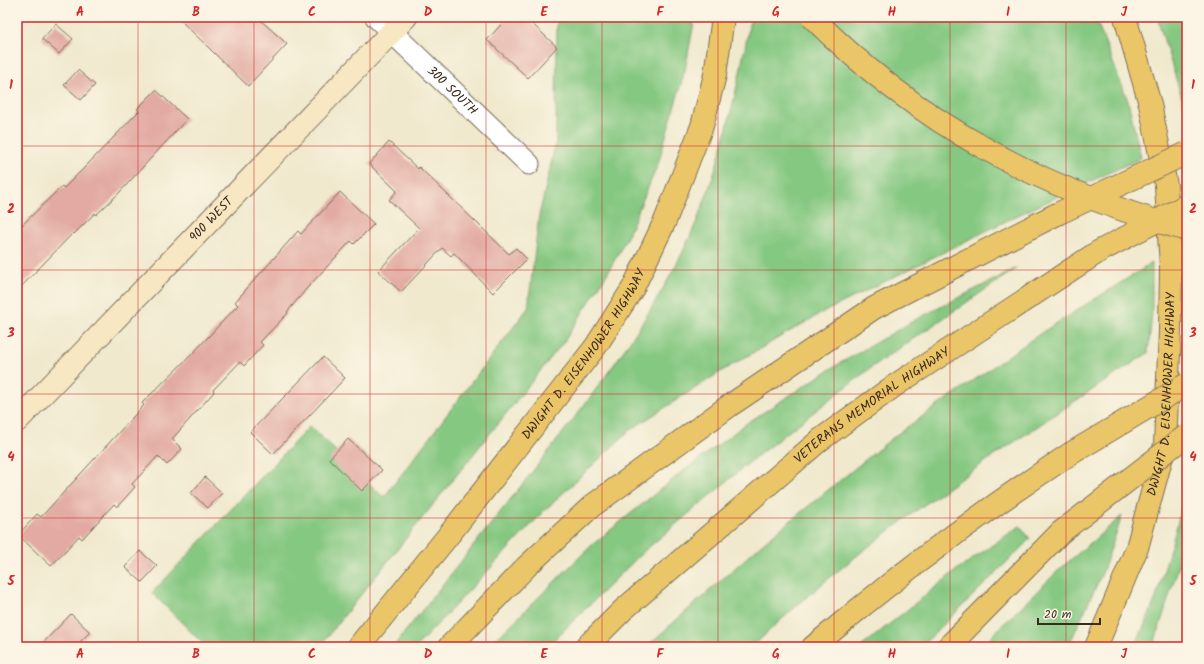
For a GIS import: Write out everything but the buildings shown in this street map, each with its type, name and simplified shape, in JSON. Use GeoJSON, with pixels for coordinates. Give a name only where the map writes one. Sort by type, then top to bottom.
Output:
{"type":"FeatureCollection","features":[{"type":"Feature","properties":{"kind":"highway","name":"DWIGHT D. EISENHOWER HIGHWAY"},"geometry":{"type":"LineString","coordinates":[[358,647],[452,531],[596,346],[633,288],[665,221],[702,126],[715,75],[723,17]]}},
{"type":"Feature","properties":{"kind":"highway"},"geometry":{"type":"LineString","coordinates":[[812,17],[869,68],[911,102],[948,128],[997,156],[1067,188],[1134,215],[1187,230]]}},
{"type":"Feature","properties":{"kind":"highway","name":"DWIGHT D. EISENHOWER HIGHWAY"},"geometry":{"type":"LineString","coordinates":[[1096,647],[1137,548],[1165,444],[1171,267],[1166,185],[1150,104],[1125,17]]}},
{"type":"Feature","properties":{"kind":"highway"},"geometry":{"type":"LineString","coordinates":[[448,647],[526,567],[592,506],[729,406],[874,308],[1057,214],[1187,153]]}},
{"type":"Feature","properties":{"kind":"highway","name":"VETERANS MEMORIAL HIGHWAY"},"geometry":{"type":"LineString","coordinates":[[586,647],[623,610],[820,440],[894,386],[1098,252],[1187,205]]}},
{"type":"Feature","properties":{"kind":"highway"},"geometry":{"type":"LineString","coordinates":[[813,647],[930,551],[1001,500],[1070,454],[1187,384]]}},
{"type":"Feature","properties":{"kind":"highway"},"geometry":{"type":"LineString","coordinates":[[948,647],[1061,532],[1187,435]]}},
{"type":"Feature","properties":{"kind":"main road","name":"900 WEST"},"geometry":{"type":"LineString","coordinates":[[17,421],[391,22]]}},
{"type":"Feature","properties":{"kind":"street","name":"300 SOUTH"},"geometry":{"type":"LineString","coordinates":[[391,22],[529,164]]}},
{"type":"Feature","properties":{"kind":"green space"},"geometry":{"type":"Polygon","coordinates":[[[557,17],[695,17],[685,70],[658,164],[627,237],[607,274],[565,340],[319,647],[206,647],[152,593],[310,426],[382,496],[385,496],[528,308],[539,216],[556,142],[557,17]]]}},
{"type":"Feature","properties":{"kind":"green space"},"geometry":{"type":"Polygon","coordinates":[[[751,17],[1095,17],[1128,101],[1141,158],[1014,217],[818,315],[725,369],[630,430],[544,511],[416,647],[393,647],[588,401],[643,322],[675,267],[702,208],[713,177],[731,113],[751,17]]]}},
{"type":"Feature","properties":{"kind":"green space"},"geometry":{"type":"Polygon","coordinates":[[[1157,17],[1187,17],[1187,108],[1185,108],[1157,17]]]}},
{"type":"Feature","properties":{"kind":"green space"},"geometry":{"type":"Polygon","coordinates":[[[1152,263],[1152,313],[1148,353],[943,491],[893,528],[797,605],[752,647],[646,647],[763,543],[896,435],[1041,333],[1152,263]]]}},
{"type":"Feature","properties":{"kind":"green space"},"geometry":{"type":"Polygon","coordinates":[[[1017,268],[872,367],[757,456],[643,552],[547,647],[488,647],[592,545],[672,480],[747,423],[832,368],[913,321],[1017,268]]]}},
{"type":"Feature","properties":{"kind":"green space"},"geometry":{"type":"Polygon","coordinates":[[[1187,482],[1187,540],[1153,647],[1135,647],[1156,598],[1178,522],[1187,482]]]}},
{"type":"Feature","properties":{"kind":"green space"},"geometry":{"type":"Polygon","coordinates":[[[1122,516],[1103,571],[1068,647],[980,647],[1061,568],[1122,516]]]}},
{"type":"Feature","properties":{"kind":"green space"},"geometry":{"type":"Polygon","coordinates":[[[1020,526],[1030,539],[921,647],[861,647],[958,569],[1020,526]]]}}]}
